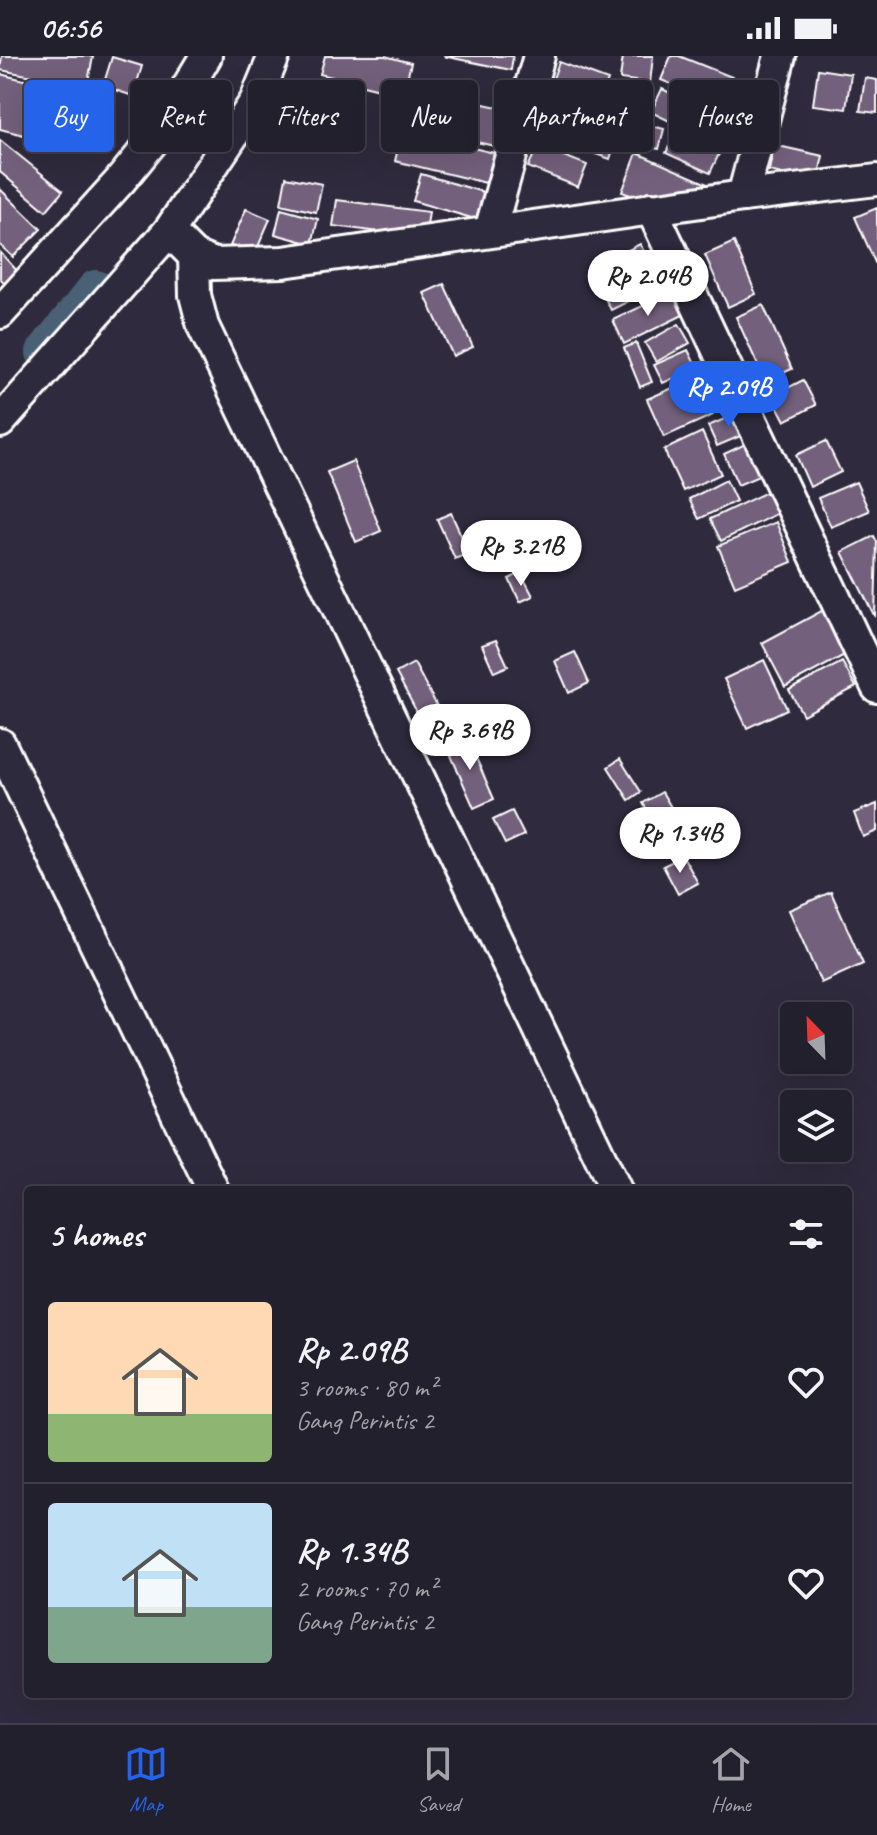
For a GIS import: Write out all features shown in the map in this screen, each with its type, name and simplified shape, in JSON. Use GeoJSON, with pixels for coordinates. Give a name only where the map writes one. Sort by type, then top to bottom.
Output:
{"type":"FeatureCollection","features":[{"type":"Feature","properties":{"kind":"street"},"geometry":{"type":"LineString","coordinates":[[0,313],[120,181],[161,131],[206,56]]}},
{"type":"Feature","properties":{"kind":"street"},"geometry":{"type":"LineString","coordinates":[[0,422],[169,231],[255,102],[274,56]]}},
{"type":"Feature","properties":{"kind":"street"},"geometry":{"type":"LineString","coordinates":[[490,231],[539,56]]}},
{"type":"Feature","properties":{"kind":"street"},"geometry":{"type":"LineString","coordinates":[[743,196],[780,56]]}},
{"type":"Feature","properties":{"kind":"street"},"geometry":{"type":"LineString","coordinates":[[169,231],[194,256],[214,264],[283,262],[651,208],[877,180]]}},
{"type":"Feature","properties":{"kind":"street"},"geometry":{"type":"LineString","coordinates":[[651,208],[877,687]]}},
{"type":"Feature","properties":{"kind":"street"},"geometry":{"type":"LineString","coordinates":[[194,256],[195,295],[203,326],[614,1186]]}},
{"type":"Feature","properties":{"kind":"street"},"geometry":{"type":"LineString","coordinates":[[0,744],[211,1186]]}},
{"type":"Feature","properties":{"kind":"building"},"geometry":{"type":"Polygon","coordinates":[[[2,56],[93,57],[88,80],[54,80],[0,70],[2,56]]]}},
{"type":"Feature","properties":{"kind":"building"},"geometry":{"type":"Polygon","coordinates":[[[325,56],[385,56],[411,63],[407,80],[381,80],[381,89],[365,85],[365,80],[344,80],[320,74],[325,56]]]}},
{"type":"Feature","properties":{"kind":"building"},"geometry":{"type":"Polygon","coordinates":[[[443,56],[513,56],[511,70],[443,56]]]}},
{"type":"Feature","properties":{"kind":"building"},"geometry":{"type":"Polygon","coordinates":[[[623,56],[653,56],[650,80],[620,79],[623,56]]]}},
{"type":"Feature","properties":{"kind":"building"},"geometry":{"type":"Polygon","coordinates":[[[671,56],[679,56],[739,80],[669,80],[669,83],[661,80],[671,56]]]}},
{"type":"Feature","properties":{"kind":"building"},"geometry":{"type":"Polygon","coordinates":[[[112,57],[142,66],[138,80],[130,80],[130,95],[114,90],[114,80],[105,80],[112,57]]]}},
{"type":"Feature","properties":{"kind":"building"},"geometry":{"type":"Polygon","coordinates":[[[559,62],[608,80],[553,80],[559,62]]]}},
{"type":"Feature","properties":{"kind":"building"},"geometry":{"type":"Polygon","coordinates":[[[818,69],[851,74],[846,109],[813,105],[818,69]]]}},
{"type":"Feature","properties":{"kind":"building"},"geometry":{"type":"Polygon","coordinates":[[[0,74],[24,80],[24,135],[0,129],[0,74]]]}},
{"type":"Feature","properties":{"kind":"building"},"geometry":{"type":"Polygon","coordinates":[[[865,78],[877,80],[877,113],[860,111],[865,78]]]}},
{"type":"Feature","properties":{"kind":"building"},"geometry":{"type":"Polygon","coordinates":[[[662,89],[669,92],[669,121],[653,113],[662,89]]]}},
{"type":"Feature","properties":{"kind":"building"},"geometry":{"type":"Polygon","coordinates":[[[478,103],[494,106],[494,146],[478,142],[478,103]]]}},
{"type":"Feature","properties":{"kind":"building"},"geometry":{"type":"Polygon","coordinates":[[[653,126],[664,129],[659,149],[653,148],[653,126]]]}},
{"type":"Feature","properties":{"kind":"building"},"geometry":{"type":"Polygon","coordinates":[[[0,140],[63,191],[46,211],[0,172],[0,140]]]}},
{"type":"Feature","properties":{"kind":"building"},"geometry":{"type":"Polygon","coordinates":[[[669,146],[669,152],[719,154],[710,173],[666,153],[669,146]]]}},
{"type":"Feature","properties":{"kind":"building"},"geometry":{"type":"Polygon","coordinates":[[[779,146],[823,156],[817,182],[769,171],[773,152],[779,152],[779,146]]]}},
{"type":"Feature","properties":{"kind":"building"},"geometry":{"type":"Polygon","coordinates":[[[478,149],[494,153],[486,183],[395,161],[397,152],[478,152],[478,149]]]}},
{"type":"Feature","properties":{"kind":"building"},"geometry":{"type":"Polygon","coordinates":[[[535,152],[553,152],[587,165],[578,187],[528,167],[535,152]]]}},
{"type":"Feature","properties":{"kind":"building"},"geometry":{"type":"Polygon","coordinates":[[[590,152],[612,152],[610,159],[590,152]]]}},
{"type":"Feature","properties":{"kind":"building"},"geometry":{"type":"Polygon","coordinates":[[[637,153],[712,186],[650,202],[622,192],[637,153]]]}},
{"type":"Feature","properties":{"kind":"building"},"geometry":{"type":"Polygon","coordinates":[[[421,174],[490,194],[482,221],[413,201],[421,174]]]}},
{"type":"Feature","properties":{"kind":"building"},"geometry":{"type":"Polygon","coordinates":[[[286,177],[322,184],[316,212],[281,204],[286,177]]]}},
{"type":"Feature","properties":{"kind":"building"},"geometry":{"type":"Polygon","coordinates":[[[0,189],[41,229],[13,257],[0,245],[0,189]]]}},
{"type":"Feature","properties":{"kind":"building"},"geometry":{"type":"Polygon","coordinates":[[[337,200],[429,212],[425,238],[333,226],[337,200]]]}},
{"type":"Feature","properties":{"kind":"building"},"geometry":{"type":"Polygon","coordinates":[[[877,208],[877,267],[855,217],[877,208]]]}},
{"type":"Feature","properties":{"kind":"building"},"geometry":{"type":"Polygon","coordinates":[[[246,209],[270,219],[254,256],[230,246],[246,209]]]}},
{"type":"Feature","properties":{"kind":"building"},"geometry":{"type":"Polygon","coordinates":[[[281,209],[318,219],[312,244],[275,234],[281,209]]]}},
{"type":"Feature","properties":{"kind":"building"},"geometry":{"type":"Polygon","coordinates":[[[734,242],[756,294],[728,307],[705,255],[734,242]]]}},
{"type":"Feature","properties":{"kind":"building"},"geometry":{"type":"Polygon","coordinates":[[[640,244],[661,285],[611,310],[590,269],[640,244]]]}},
{"type":"Feature","properties":{"kind":"building"},"geometry":{"type":"Polygon","coordinates":[[[0,252],[18,272],[5,284],[0,278],[0,252]]]}},
{"type":"Feature","properties":{"kind":"building"},"geometry":{"type":"Polygon","coordinates":[[[444,284],[473,347],[453,356],[424,293],[444,284]]]}},
{"type":"Feature","properties":{"kind":"building"},"geometry":{"type":"Polygon","coordinates":[[[672,292],[683,315],[624,344],[613,320],[672,292]]]}},
{"type":"Feature","properties":{"kind":"building"},"geometry":{"type":"Polygon","coordinates":[[[763,305],[792,369],[765,381],[736,317],[763,305]]]}},
{"type":"Feature","properties":{"kind":"building"},"geometry":{"type":"Polygon","coordinates":[[[679,324],[690,343],[656,362],[645,343],[679,324]]]}},
{"type":"Feature","properties":{"kind":"building"},"geometry":{"type":"Polygon","coordinates":[[[636,343],[652,382],[640,387],[624,348],[636,343]]]}},
{"type":"Feature","properties":{"kind":"building"},"geometry":{"type":"Polygon","coordinates":[[[688,350],[697,368],[663,383],[654,365],[688,350]]]}},
{"type":"Feature","properties":{"kind":"building"},"geometry":{"type":"Polygon","coordinates":[[[696,378],[713,415],[664,437],[647,399],[696,378]]]}},
{"type":"Feature","properties":{"kind":"building"},"geometry":{"type":"Polygon","coordinates":[[[803,380],[816,405],[785,421],[772,396],[803,380]]]}},
{"type":"Feature","properties":{"kind":"building"},"geometry":{"type":"Polygon","coordinates":[[[741,412],[750,432],[717,446],[708,426],[741,412]]]}},
{"type":"Feature","properties":{"kind":"building"},"geometry":{"type":"Polygon","coordinates":[[[702,432],[721,474],[683,491],[664,450],[702,432]]]}},
{"type":"Feature","properties":{"kind":"building"},"geometry":{"type":"Polygon","coordinates":[[[754,440],[768,472],[738,485],[724,454],[754,440]]]}},
{"type":"Feature","properties":{"kind":"building"},"geometry":{"type":"Polygon","coordinates":[[[826,441],[841,472],[810,487],[796,455],[826,441]]]}},
{"type":"Feature","properties":{"kind":"building"},"geometry":{"type":"Polygon","coordinates":[[[353,461],[381,531],[356,542],[327,472],[353,461]]]}},
{"type":"Feature","properties":{"kind":"building"},"geometry":{"type":"Polygon","coordinates":[[[726,480],[736,501],[699,519],[689,499],[726,480]]]}},
{"type":"Feature","properties":{"kind":"building"},"geometry":{"type":"Polygon","coordinates":[[[856,482],[869,511],[831,527],[818,498],[856,482]]]}},
{"type":"Feature","properties":{"kind":"building"},"geometry":{"type":"Polygon","coordinates":[[[773,489],[784,510],[721,541],[710,519],[773,489]]]}},
{"type":"Feature","properties":{"kind":"building"},"geometry":{"type":"Polygon","coordinates":[[[451,513],[469,553],[455,559],[437,519],[451,513]]]}},
{"type":"Feature","properties":{"kind":"building"},"geometry":{"type":"Polygon","coordinates":[[[776,522],[792,562],[735,586],[718,546],[776,522]]]}},
{"type":"Feature","properties":{"kind":"building"},"geometry":{"type":"Polygon","coordinates":[[[874,536],[877,542],[875,617],[842,552],[874,536]]]}},
{"type":"Feature","properties":{"kind":"building"},"geometry":{"type":"Polygon","coordinates":[[[521,573],[533,596],[520,602],[509,579],[521,573]]]}},
{"type":"Feature","properties":{"kind":"building"},"geometry":{"type":"Polygon","coordinates":[[[829,607],[852,651],[785,687],[762,643],[829,607]]]}},
{"type":"Feature","properties":{"kind":"building"},"geometry":{"type":"Polygon","coordinates":[[[496,640],[508,666],[494,672],[482,645],[496,640]]]}},
{"type":"Feature","properties":{"kind":"building"},"geometry":{"type":"Polygon","coordinates":[[[575,652],[589,683],[569,693],[555,661],[575,652]]]}},
{"type":"Feature","properties":{"kind":"building"},"geometry":{"type":"Polygon","coordinates":[[[764,660],[787,709],[747,728],[724,679],[764,660]]]}},
{"type":"Feature","properties":{"kind":"building"},"geometry":{"type":"Polygon","coordinates":[[[842,662],[856,687],[803,715],[789,690],[842,662]]]}},
{"type":"Feature","properties":{"kind":"building"},"geometry":{"type":"Polygon","coordinates":[[[414,663],[438,708],[420,718],[396,673],[414,663]]]}},
{"type":"Feature","properties":{"kind":"building"},"geometry":{"type":"Polygon","coordinates":[[[466,735],[494,799],[474,808],[446,744],[466,735]]]}},
{"type":"Feature","properties":{"kind":"building"},"geometry":{"type":"Polygon","coordinates":[[[620,759],[641,792],[629,800],[608,767],[620,759]]]}},
{"type":"Feature","properties":{"kind":"building"},"geometry":{"type":"Polygon","coordinates":[[[662,792],[685,831],[666,842],[643,803],[662,792]]]}},
{"type":"Feature","properties":{"kind":"building"},"geometry":{"type":"Polygon","coordinates":[[[877,804],[877,831],[863,837],[854,813],[877,804]]]}},
{"type":"Feature","properties":{"kind":"building"},"geometry":{"type":"Polygon","coordinates":[[[512,811],[524,835],[505,844],[493,820],[512,811]]]}},
{"type":"Feature","properties":{"kind":"building"},"geometry":{"type":"Polygon","coordinates":[[[683,856],[698,883],[678,894],[663,866],[683,856]]]}},
{"type":"Feature","properties":{"kind":"building"},"geometry":{"type":"Polygon","coordinates":[[[831,892],[863,964],[821,983],[789,910],[831,892]]]}},
{"type":"Feature","properties":{"kind":"waterway"},"geometry":{"type":"LineString","coordinates":[[45,352],[96,289]]}}]}
